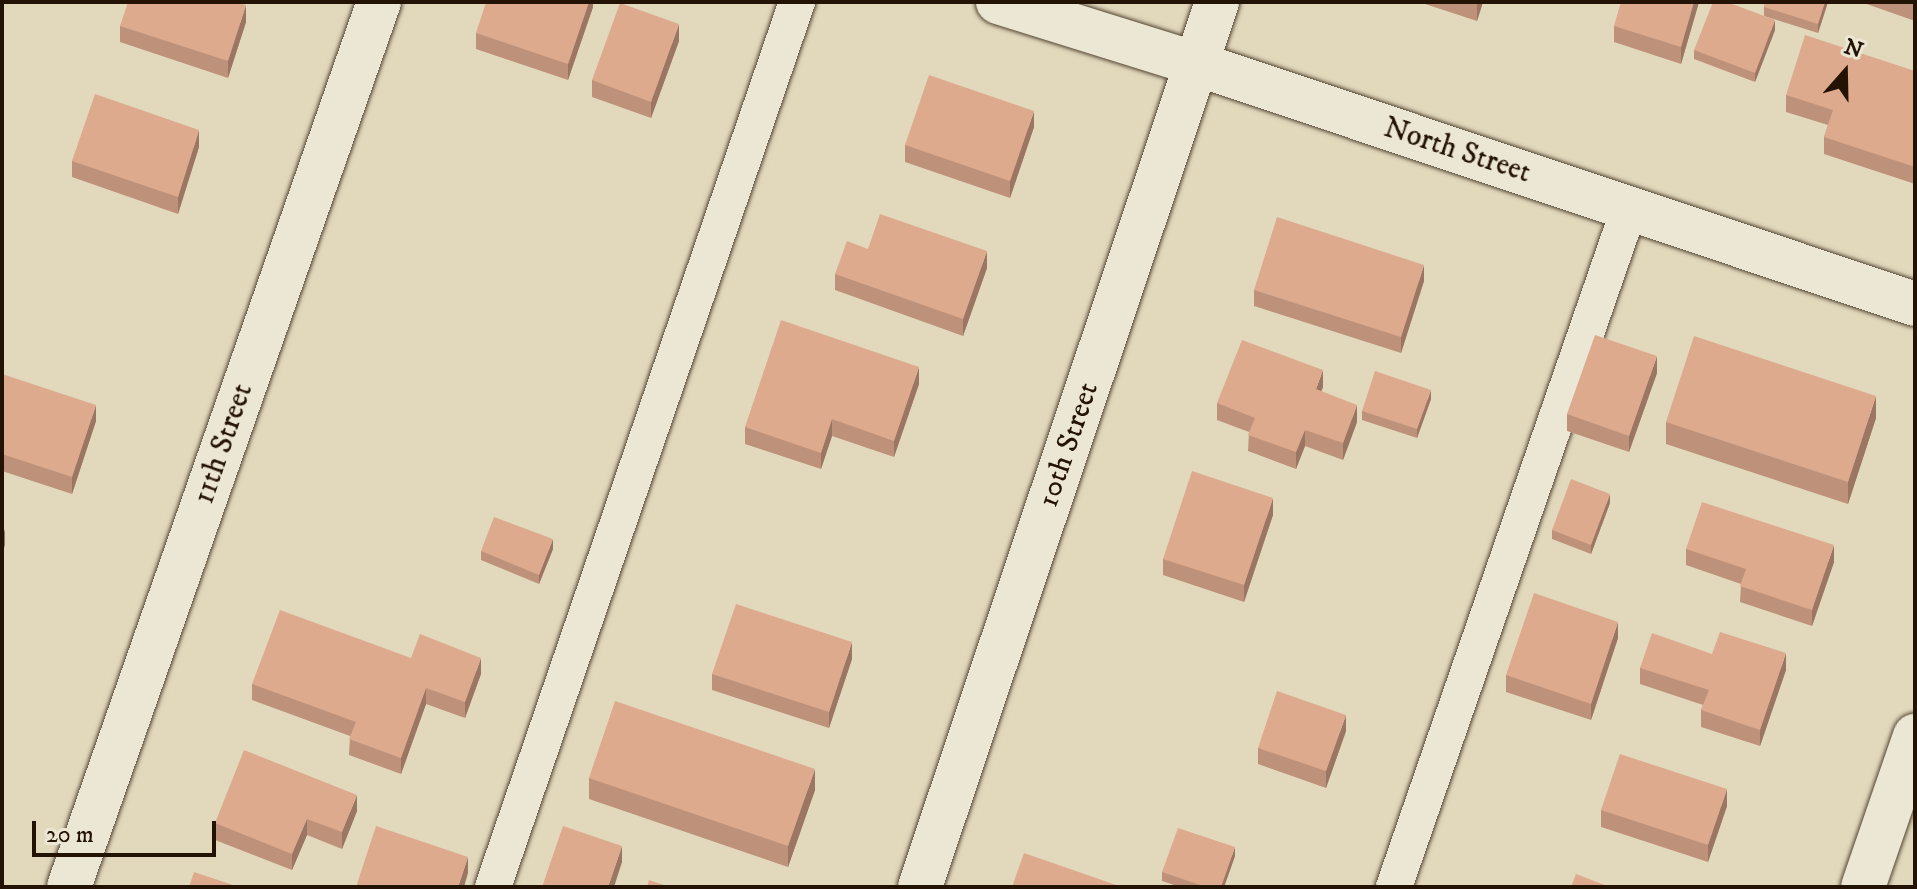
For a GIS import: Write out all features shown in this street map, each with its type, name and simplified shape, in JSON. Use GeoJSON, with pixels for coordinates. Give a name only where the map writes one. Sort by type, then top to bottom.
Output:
{"type":"FeatureCollection","features":[{"type":"Feature","properties":{"kind":"street","name":"11th Street"},"geometry":{"type":"LineString","coordinates":[[69,887],[379,2]]}},
{"type":"Feature","properties":{"kind":"street","name":"North Street"},"geometry":{"type":"LineString","coordinates":[[998,2],[1197,64],[1915,304]]}},
{"type":"Feature","properties":{"kind":"street","name":"10th Street"},"geometry":{"type":"LineString","coordinates":[[920,887],[1217,2]]}},
{"type":"Feature","properties":{"kind":"street"},"geometry":{"type":"LineString","coordinates":[[1863,887],[1915,736]]}},
{"type":"Feature","properties":{"kind":"lane"},"geometry":{"type":"LineString","coordinates":[[493,887],[797,2]]}},
{"type":"Feature","properties":{"kind":"lane"},"geometry":{"type":"LineString","coordinates":[[1394,887],[1629,209]]}},
{"type":"Feature","properties":{"kind":"building"},"geometry":{"type":"Polygon","coordinates":[[[128,2],[237,2],[246,5],[228,61],[120,26],[128,2]]]}},
{"type":"Feature","properties":{"kind":"building"},"geometry":{"type":"Polygon","coordinates":[[[486,2],[589,2],[568,64],[476,33],[486,2]]]}},
{"type":"Feature","properties":{"kind":"building"},"geometry":{"type":"Polygon","coordinates":[[[1621,2],[1694,2],[1681,47],[1614,26],[1621,2]]]}},
{"type":"Feature","properties":{"kind":"building"},"geometry":{"type":"Polygon","coordinates":[[[1713,2],[1727,2],[1775,20],[1755,73],[1694,50],[1713,2]]]}},
{"type":"Feature","properties":{"kind":"building"},"geometry":{"type":"Polygon","coordinates":[[[1765,2],[1825,2],[1818,24],[1764,7],[1765,2]]]}},
{"type":"Feature","properties":{"kind":"building"},"geometry":{"type":"Polygon","coordinates":[[[620,3],[679,24],[651,102],[592,80],[620,3]]]}},
{"type":"Feature","properties":{"kind":"building"},"geometry":{"type":"Polygon","coordinates":[[[1805,35],[1915,71],[1915,167],[1824,137],[1833,110],[1786,95],[1805,35]]]}},
{"type":"Feature","properties":{"kind":"building"},"geometry":{"type":"Polygon","coordinates":[[[929,75],[1034,111],[1010,181],[905,145],[929,75]]]}},
{"type":"Feature","properties":{"kind":"building"},"geometry":{"type":"Polygon","coordinates":[[[95,94],[199,130],[178,197],[72,161],[95,94]]]}},
{"type":"Feature","properties":{"kind":"building"},"geometry":{"type":"Polygon","coordinates":[[[880,214],[987,251],[963,319],[835,274],[847,241],[868,249],[880,214]]]}},
{"type":"Feature","properties":{"kind":"building"},"geometry":{"type":"Polygon","coordinates":[[[1277,217],[1424,265],[1401,337],[1254,290],[1277,217]]]}},
{"type":"Feature","properties":{"kind":"building"},"geometry":{"type":"Polygon","coordinates":[[[781,320],[919,367],[894,441],[832,419],[821,453],[745,427],[781,320]]]}},
{"type":"Feature","properties":{"kind":"building"},"geometry":{"type":"Polygon","coordinates":[[[1595,335],[1657,356],[1629,436],[1567,414],[1595,335]]]}},
{"type":"Feature","properties":{"kind":"building"},"geometry":{"type":"Polygon","coordinates":[[[1694,336],[1876,396],[1848,482],[1666,422],[1694,336]]]}},
{"type":"Feature","properties":{"kind":"building"},"geometry":{"type":"Polygon","coordinates":[[[1242,340],[1323,370],[1316,389],[1357,405],[1343,443],[1305,430],[1296,452],[1248,435],[1255,418],[1217,403],[1242,340]]]}},
{"type":"Feature","properties":{"kind":"building"},"geometry":{"type":"Polygon","coordinates":[[[1375,371],[1431,390],[1417,429],[1362,411],[1375,371]]]}},
{"type":"Feature","properties":{"kind":"building"},"geometry":{"type":"Polygon","coordinates":[[[2,374],[96,405],[72,477],[2,454],[2,374]]]}},
{"type":"Feature","properties":{"kind":"building"},"geometry":{"type":"Polygon","coordinates":[[[1192,471],[1273,498],[1244,585],[1163,559],[1192,471]]]}},
{"type":"Feature","properties":{"kind":"building"},"geometry":{"type":"Polygon","coordinates":[[[1571,479],[1610,494],[1591,545],[1552,530],[1571,479]]]}},
{"type":"Feature","properties":{"kind":"building"},"geometry":{"type":"Polygon","coordinates":[[[1702,502],[1834,545],[1812,610],[1740,586],[1746,569],[1686,549],[1702,502]]]}},
{"type":"Feature","properties":{"kind":"building"},"geometry":{"type":"Polygon","coordinates":[[[494,517],[553,539],[539,575],[481,551],[494,517]]]}},
{"type":"Feature","properties":{"kind":"building"},"geometry":{"type":"Polygon","coordinates":[[[1534,593],[1618,622],[1591,704],[1506,675],[1534,593]]]}},
{"type":"Feature","properties":{"kind":"building"},"geometry":{"type":"Polygon","coordinates":[[[736,604],[852,642],[829,712],[712,674],[736,604]]]}},
{"type":"Feature","properties":{"kind":"building"},"geometry":{"type":"Polygon","coordinates":[[[280,610],[411,658],[420,634],[481,658],[465,702],[426,688],[401,758],[349,739],[356,722],[252,684],[280,610]]]}},
{"type":"Feature","properties":{"kind":"building"},"geometry":{"type":"Polygon","coordinates":[[[1720,632],[1786,653],[1760,730],[1701,710],[1709,690],[1640,668],[1652,633],[1712,654],[1720,632]]]}},
{"type":"Feature","properties":{"kind":"building"},"geometry":{"type":"Polygon","coordinates":[[[1277,691],[1346,715],[1326,771],[1258,748],[1277,691]]]}},
{"type":"Feature","properties":{"kind":"building"},"geometry":{"type":"Polygon","coordinates":[[[615,701],[815,769],[788,846],[589,778],[615,701]]]}},
{"type":"Feature","properties":{"kind":"building"},"geometry":{"type":"Polygon","coordinates":[[[244,750],[357,795],[342,832],[307,819],[292,854],[215,823],[244,750]]]}},
{"type":"Feature","properties":{"kind":"building"},"geometry":{"type":"Polygon","coordinates":[[[1620,754],[1727,789],[1708,845],[1601,810],[1620,754]]]}},
{"type":"Feature","properties":{"kind":"building"},"geometry":{"type":"Polygon","coordinates":[[[376,826],[468,857],[458,887],[356,887],[376,826]]]}},
{"type":"Feature","properties":{"kind":"building"},"geometry":{"type":"Polygon","coordinates":[[[563,826],[622,846],[608,887],[542,887],[563,826]]]}},
{"type":"Feature","properties":{"kind":"building"},"geometry":{"type":"Polygon","coordinates":[[[1178,828],[1235,847],[1221,887],[1206,887],[1162,872],[1178,828]]]}},
{"type":"Feature","properties":{"kind":"building"},"geometry":{"type":"Polygon","coordinates":[[[1024,853],[1122,887],[1012,887],[1024,853]]]}},
{"type":"Feature","properties":{"kind":"building"},"geometry":{"type":"Polygon","coordinates":[[[194,872],[239,887],[189,887],[194,872]]]}},
{"type":"Feature","properties":{"kind":"building"},"geometry":{"type":"Polygon","coordinates":[[[1576,874],[1610,887],[1571,887],[1576,874]]]}},
{"type":"Feature","properties":{"kind":"building"},"geometry":{"type":"Polygon","coordinates":[[[649,880],[670,887],[647,887],[649,880]]]}}]}
